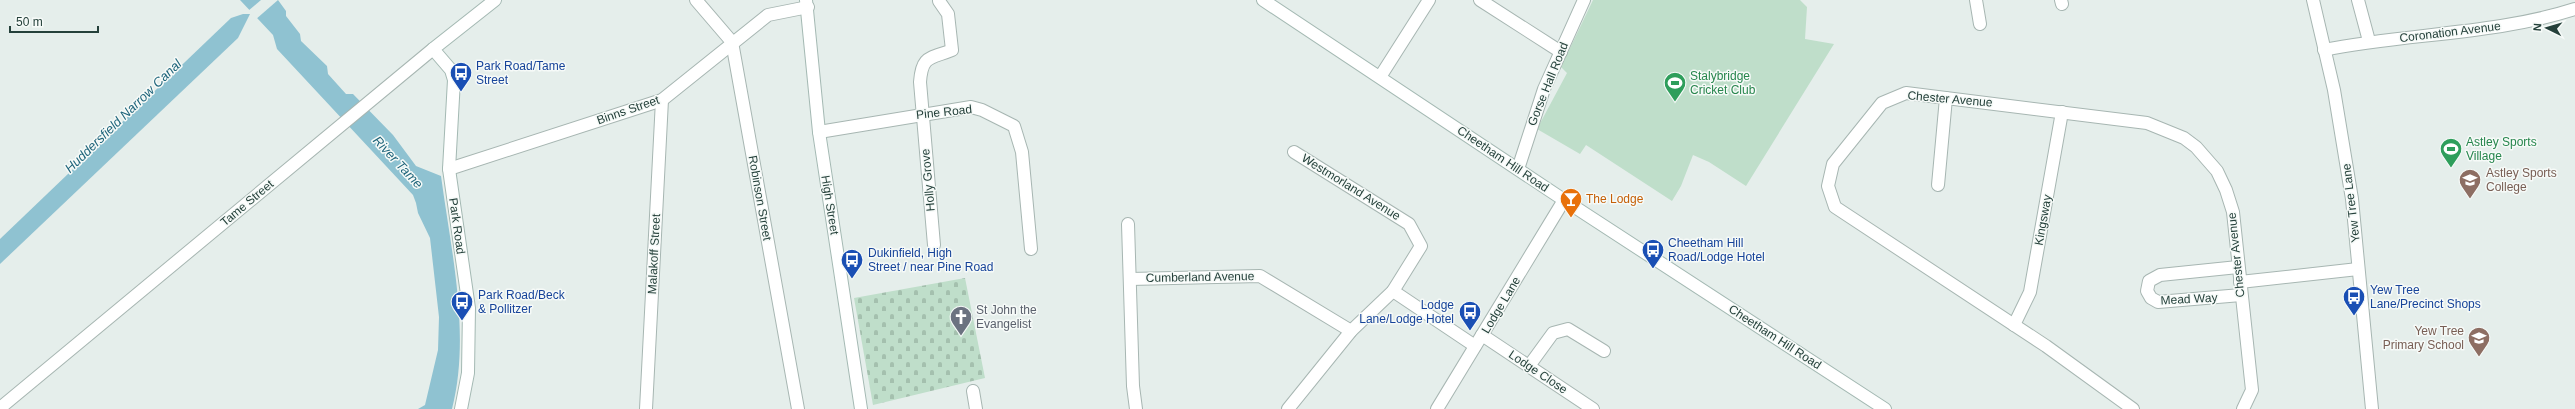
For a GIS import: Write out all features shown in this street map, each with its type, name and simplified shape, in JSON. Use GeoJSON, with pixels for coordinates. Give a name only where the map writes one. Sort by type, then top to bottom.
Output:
{"type":"FeatureCollection","features":[{"type":"Feature","properties":{"kind":"street","name":"Tame Street"},"geometry":{"type":"LineString","coordinates":[[0,408],[494,0]]}},
{"type":"Feature","properties":{"kind":"street"},"geometry":{"type":"LineString","coordinates":[[696,0],[732,42]]}},
{"type":"Feature","properties":{"kind":"street","name":"Cheetham Hill Road"},"geometry":{"type":"LineString","coordinates":[[1263,0],[1380,76],[1518,170],[1885,409]]}},
{"type":"Feature","properties":{"kind":"street"},"geometry":{"type":"LineString","coordinates":[[1380,76],[1429,0]]}},
{"type":"Feature","properties":{"kind":"street"},"geometry":{"type":"LineString","coordinates":[[1480,0],[1561,52]]}},
{"type":"Feature","properties":{"kind":"street","name":"Gorse Hall Road"},"geometry":{"type":"LineString","coordinates":[[1518,170],[1541,96],[1584,0]]}},
{"type":"Feature","properties":{"kind":"street"},"geometry":{"type":"LineString","coordinates":[[1976,0],[1980,24]]}},
{"type":"Feature","properties":{"kind":"street","name":"Yew Tree Lane"},"geometry":{"type":"LineString","coordinates":[[2313,0],[2342,136],[2352,199],[2372,409]]}},
{"type":"Feature","properties":{"kind":"street"},"geometry":{"type":"LineString","coordinates":[[2358,0],[2369,41]]}},
{"type":"Feature","properties":{"kind":"street","name":"Holly Grove"},"geometry":{"type":"LineString","coordinates":[[934,245],[920,82],[922,65],[927,58],[952,50],[953,43],[948,14],[939,1]]}},
{"type":"Feature","properties":{"kind":"street","name":"Binns Street"},"geometry":{"type":"LineString","coordinates":[[449,169],[662,100],[732,42],[768,15],[807,3]]}},
{"type":"Feature","properties":{"kind":"street","name":"High Street"},"geometry":{"type":"LineString","coordinates":[[807,3],[819,132],[861,409]]}},
{"type":"Feature","properties":{"kind":"street","name":"Coronation Avenue"},"geometry":{"type":"LineString","coordinates":[[2324,50],[2369,41],[2466,32],[2548,18],[2575,9]]}},
{"type":"Feature","properties":{"kind":"street","name":"Robinson Street"},"geometry":{"type":"LineString","coordinates":[[732,42],[798,409]]}},
{"type":"Feature","properties":{"kind":"street","name":"Park Road"},"geometry":{"type":"LineString","coordinates":[[433,49],[451,70],[454,80],[449,169],[469,308],[468,373],[461,409]]}},
{"type":"Feature","properties":{"kind":"street","name":"Chester Avenue"},"geometry":{"type":"LineString","coordinates":[[2133,409],[2014,325],[1835,207],[1828,186],[1833,164],[1882,103],[1906,93],[2147,123],[2184,138],[2196,147],[2217,171],[2226,190],[2233,212],[2252,390],[2243,409]]}},
{"type":"Feature","properties":{"kind":"street"},"geometry":{"type":"LineString","coordinates":[[1938,185],[1946,98]]}},
{"type":"Feature","properties":{"kind":"street","name":"Malakoff Street"},"geometry":{"type":"LineString","coordinates":[[646,409],[662,100]]}},
{"type":"Feature","properties":{"kind":"street","name":"Pine Road"},"geometry":{"type":"LineString","coordinates":[[819,132],[970,107],[982,110],[1014,126],[1022,152],[1031,248]]}},
{"type":"Feature","properties":{"kind":"street","name":"Kingsway"},"geometry":{"type":"LineString","coordinates":[[2014,325],[2030,292],[2062,112]]}},
{"type":"Feature","properties":{"kind":"street","name":"Westmorland Avenue"},"geometry":{"type":"LineString","coordinates":[[1288,409],[1351,331],[1393,291],[1421,246],[1410,224],[1294,152]]}},
{"type":"Feature","properties":{"kind":"street","name":"Lodge Lane"},"geometry":{"type":"LineString","coordinates":[[1436,409],[1564,200]]}},
{"type":"Feature","properties":{"kind":"street","name":"Cumberland Avenue"},"geometry":{"type":"LineString","coordinates":[[1128,224],[1133,386],[1136,409]]}},
{"type":"Feature","properties":{"kind":"street","name":"Mead Way"},"geometry":{"type":"LineString","coordinates":[[2238,267],[2160,275],[2149,281],[2147,291],[2151,298],[2158,302],[2241,295]]}},
{"type":"Feature","properties":{"kind":"street"},"geometry":{"type":"LineString","coordinates":[[2240,282],[2358,269]]}},
{"type":"Feature","properties":{"kind":"street","name":"Cumberland Avenue"},"geometry":{"type":"LineString","coordinates":[[1130,279],[1260,276],[1351,331]]}},
{"type":"Feature","properties":{"kind":"street"},"geometry":{"type":"LineString","coordinates":[[1393,291],[1475,346]]}},
{"type":"Feature","properties":{"kind":"street"},"geometry":{"type":"LineString","coordinates":[[1529,366],[1554,333],[1568,329],[1604,351]]}},
{"type":"Feature","properties":{"kind":"street","name":"Lodge Close"},"geometry":{"type":"LineString","coordinates":[[1482,335],[1593,409]]}},
{"type":"Feature","properties":{"kind":"street"},"geometry":{"type":"LineString","coordinates":[[973,391],[976,409]]}},
{"type":"Feature","properties":{"kind":"green space","name":"Stalybridge Cricket Club"},"geometry":{"type":"Polygon","coordinates":[[[1593,0],[1800,0],[1807,7],[1805,39],[1834,44],[1746,186],[1709,162],[1693,155],[1681,186],[1672,201],[1586,145],[1580,154],[1537,129],[1567,73],[1561,67],[1593,0]]]}},
{"type":"Feature","properties":{"kind":"green space"},"geometry":{"type":"Polygon","coordinates":[[[965,278],[985,378],[873,405],[854,298],[965,278]]]}},
{"type":"Feature","properties":{"kind":"water","name":"River Tame"},"geometry":{"type":"Polygon","coordinates":[[[240,0],[278,0],[286,11],[286,16],[300,34],[301,41],[327,66],[328,74],[346,94],[353,94],[393,135],[416,166],[441,176],[454,263],[460,322],[460,352],[452,409],[418,409],[425,405],[438,350],[439,317],[430,238],[418,213],[413,195],[277,49],[273,35],[240,0]]]}},
{"type":"Feature","properties":{"kind":"water"},"geometry":{"type":"Polygon","coordinates":[[[243,14],[250,14],[238,38],[0,264],[0,239],[231,18],[243,14]]]}},
{"type":"Feature","properties":{"kind":"pier"},"geometry":{"type":"Polygon","coordinates":[[[261,0],[278,0],[255,20],[248,11],[261,0]]]}},
{"type":"Feature","properties":{"kind":"place","name":"Park Road/Tame Street"},"geometry":{"type":"Point","coordinates":[461,92]}},
{"type":"Feature","properties":{"kind":"place","name":"Stalybridge Cricket Club"},"geometry":{"type":"Point","coordinates":[1675,102]}},
{"type":"Feature","properties":{"kind":"place","name":"Astley Sports Village"},"geometry":{"type":"Point","coordinates":[2451,168]}},
{"type":"Feature","properties":{"kind":"place","name":"Astley Sports College"},"geometry":{"type":"Point","coordinates":[2470,200]}},
{"type":"Feature","properties":{"kind":"place","name":"The Lodge"},"geometry":{"type":"Point","coordinates":[1571,218]}},
{"type":"Feature","properties":{"kind":"place","name":"Cheetham Hill Road/Lodge Hotel"},"geometry":{"type":"Point","coordinates":[1653,270]}},
{"type":"Feature","properties":{"kind":"place","name":"Dukinfield, High Street / near Pine Road"},"geometry":{"type":"Point","coordinates":[852,280]}},
{"type":"Feature","properties":{"kind":"place","name":"Yew Tree Lane/Precinct Shops"},"geometry":{"type":"Point","coordinates":[2354,316]}},
{"type":"Feature","properties":{"kind":"place","name":"Park Road/Beck & Pollitzer"},"geometry":{"type":"Point","coordinates":[462,322]}},
{"type":"Feature","properties":{"kind":"place","name":"Lodge Lane/Lodge Hotel"},"geometry":{"type":"Point","coordinates":[1470,332]}},
{"type":"Feature","properties":{"kind":"place","name":"St John the Evangelist"},"geometry":{"type":"Point","coordinates":[961,336]}},
{"type":"Feature","properties":{"kind":"place","name":"Yew Tree Primary School"},"geometry":{"type":"Point","coordinates":[2479,358]}},
{"type":"Feature","properties":{"kind":"water label","name":"Huddersfield Narrow Canal"},"geometry":{"type":"Point","coordinates":[123,116]}}]}
